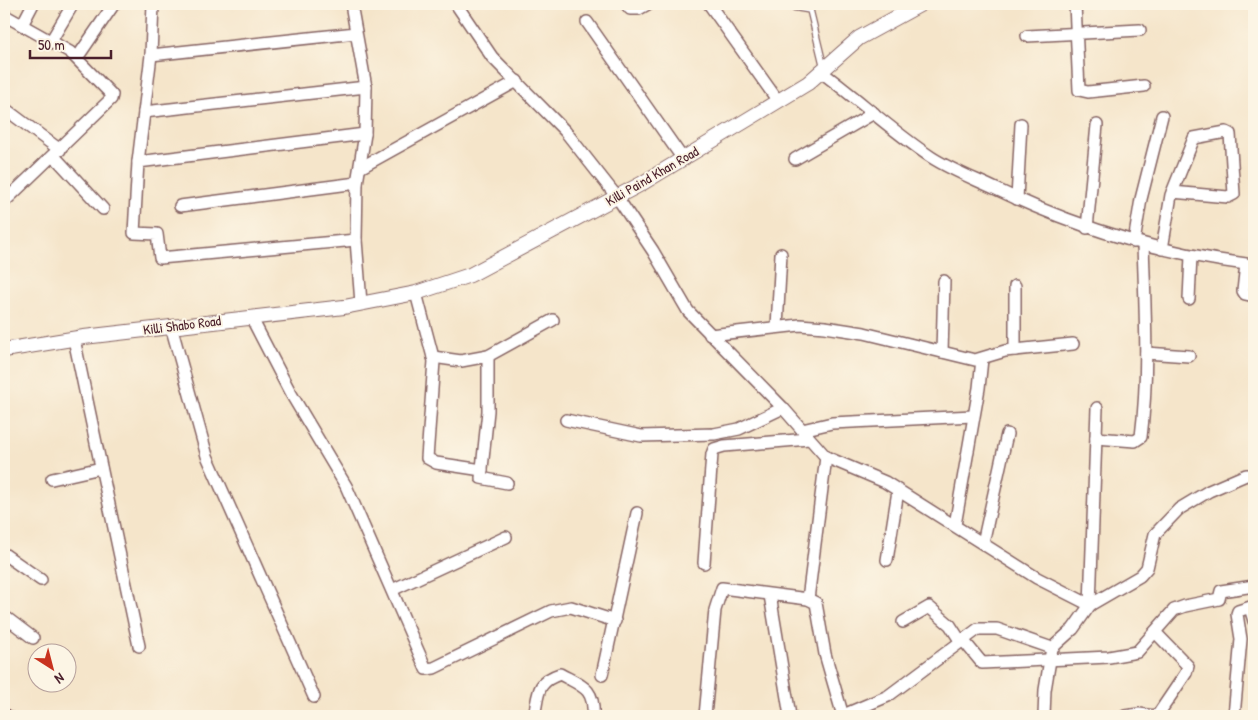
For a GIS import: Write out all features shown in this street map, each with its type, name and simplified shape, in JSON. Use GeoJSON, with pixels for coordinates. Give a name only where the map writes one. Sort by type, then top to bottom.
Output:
{"type":"FeatureCollection","features":[{"type":"Feature","properties":{"kind":"street"},"geometry":{"type":"LineString","coordinates":[[22,25],[33,4]]}},
{"type":"Feature","properties":{"kind":"street"},"geometry":{"type":"LineString","coordinates":[[51,41],[72,4]]}},
{"type":"Feature","properties":{"kind":"street"},"geometry":{"type":"LineString","coordinates":[[77,58],[114,4]]}},
{"type":"Feature","properties":{"kind":"street"},"geometry":{"type":"LineString","coordinates":[[153,4],[152,55],[138,162],[134,233],[157,234],[160,258],[356,240]]}},
{"type":"Feature","properties":{"kind":"street"},"geometry":{"type":"LineString","coordinates":[[351,4],[366,87],[365,134],[357,183],[356,240],[361,304]]}},
{"type":"Feature","properties":{"kind":"street"},"geometry":{"type":"LineString","coordinates":[[456,4],[492,58],[565,130],[617,197],[653,251],[688,311],[783,408],[826,457],[842,462],[898,490],[1037,578],[1090,605]]}},
{"type":"Feature","properties":{"kind":"street"},"geometry":{"type":"LineString","coordinates":[[626,4],[630,9],[635,10],[648,4]]}},
{"type":"Feature","properties":{"kind":"street"},"geometry":{"type":"LineString","coordinates":[[709,4],[778,101]]}},
{"type":"Feature","properties":{"kind":"street","name":"Killi Paind Khan Road"},"geometry":{"type":"LineString","coordinates":[[361,304],[416,293],[470,275],[617,197],[808,83],[859,38],[921,4]]}},
{"type":"Feature","properties":{"kind":"street"},"geometry":{"type":"LineString","coordinates":[[1075,4],[1078,34],[1079,90],[1088,92],[1144,86]]}},
{"type":"Feature","properties":{"kind":"street"},"geometry":{"type":"LineString","coordinates":[[4,15],[77,58],[112,95],[111,99],[57,153],[4,202]]}},
{"type":"Feature","properties":{"kind":"street"},"geometry":{"type":"LineString","coordinates":[[587,22],[683,159]]}},
{"type":"Feature","properties":{"kind":"street"},"geometry":{"type":"LineString","coordinates":[[1027,36],[1140,30]]}},
{"type":"Feature","properties":{"kind":"street"},"geometry":{"type":"LineString","coordinates":[[152,55],[356,33]]}},
{"type":"Feature","properties":{"kind":"street"},"geometry":{"type":"LineString","coordinates":[[822,69],[896,133],[934,159],[1017,199],[1087,228],[1191,256],[1246,264],[1243,291],[1245,294],[1254,296]]}},
{"type":"Feature","properties":{"kind":"street"},"geometry":{"type":"LineString","coordinates":[[360,168],[517,81]]}},
{"type":"Feature","properties":{"kind":"street"},"geometry":{"type":"LineString","coordinates":[[144,112],[366,87]]}},
{"type":"Feature","properties":{"kind":"street"},"geometry":{"type":"LineString","coordinates":[[4,108],[57,153],[103,209]]}},
{"type":"Feature","properties":{"kind":"street"},"geometry":{"type":"LineString","coordinates":[[795,159],[874,113]]}},
{"type":"Feature","properties":{"kind":"street"},"geometry":{"type":"LineString","coordinates":[[1096,438],[1135,441],[1141,437],[1145,406],[1146,353],[1139,243],[1141,199],[1162,116]]}},
{"type":"Feature","properties":{"kind":"street"},"geometry":{"type":"LineString","coordinates":[[1017,199],[1020,124]]}},
{"type":"Feature","properties":{"kind":"street"},"geometry":{"type":"LineString","coordinates":[[1087,228],[1097,125]]}},
{"type":"Feature","properties":{"kind":"street"},"geometry":{"type":"LineString","coordinates":[[1162,249],[1172,192],[1194,138],[1226,132],[1230,134],[1234,194],[1228,197],[1172,192]]}},
{"type":"Feature","properties":{"kind":"street"},"geometry":{"type":"LineString","coordinates":[[138,162],[365,134]]}},
{"type":"Feature","properties":{"kind":"street"},"geometry":{"type":"LineString","coordinates":[[180,206],[357,183]]}},
{"type":"Feature","properties":{"kind":"street"},"geometry":{"type":"LineString","coordinates":[[776,327],[781,254]]}},
{"type":"Feature","properties":{"kind":"street"},"geometry":{"type":"LineString","coordinates":[[1190,299],[1191,256]]}},
{"type":"Feature","properties":{"kind":"street"},"geometry":{"type":"LineString","coordinates":[[942,352],[944,281]]}},
{"type":"Feature","properties":{"kind":"street"},"geometry":{"type":"LineString","coordinates":[[1015,286],[1015,350]]}},
{"type":"Feature","properties":{"kind":"street"},"geometry":{"type":"LineString","coordinates":[[416,293],[433,357],[427,458],[436,464],[482,470]]}},
{"type":"Feature","properties":{"kind":"street","name":"Killi Shabo Road"},"geometry":{"type":"LineString","coordinates":[[4,350],[171,326],[361,304]]}},
{"type":"Feature","properties":{"kind":"street"},"geometry":{"type":"LineString","coordinates":[[251,317],[290,392],[346,486],[426,668],[434,668],[551,611],[571,606],[614,621]]}},
{"type":"Feature","properties":{"kind":"street"},"geometry":{"type":"LineString","coordinates":[[433,357],[461,361],[488,356],[554,320]]}},
{"type":"Feature","properties":{"kind":"street"},"geometry":{"type":"LineString","coordinates":[[710,335],[800,325],[825,327],[975,360],[992,354],[1015,350],[1073,344]]}},
{"type":"Feature","properties":{"kind":"street"},"geometry":{"type":"LineString","coordinates":[[171,326],[207,456],[314,697]]}},
{"type":"Feature","properties":{"kind":"street"},"geometry":{"type":"LineString","coordinates":[[74,339],[139,646]]}},
{"type":"Feature","properties":{"kind":"street"},"geometry":{"type":"LineString","coordinates":[[1146,353],[1189,356]]}},
{"type":"Feature","properties":{"kind":"street"},"geometry":{"type":"LineString","coordinates":[[488,356],[488,412],[482,478],[507,483]]}},
{"type":"Feature","properties":{"kind":"street"},"geometry":{"type":"LineString","coordinates":[[955,525],[979,388],[982,359]]}},
{"type":"Feature","properties":{"kind":"street"},"geometry":{"type":"LineString","coordinates":[[566,420],[641,436],[714,434],[739,429],[783,408]]}},
{"type":"Feature","properties":{"kind":"street"},"geometry":{"type":"LineString","coordinates":[[1090,605],[1097,408]]}},
{"type":"Feature","properties":{"kind":"street"},"geometry":{"type":"LineString","coordinates":[[704,563],[712,454],[714,449],[805,434],[832,422],[973,416]]}},
{"type":"Feature","properties":{"kind":"street"},"geometry":{"type":"LineString","coordinates":[[984,544],[1007,434]]}},
{"type":"Feature","properties":{"kind":"street"},"geometry":{"type":"LineString","coordinates":[[808,599],[826,457]]}},
{"type":"Feature","properties":{"kind":"street"},"geometry":{"type":"LineString","coordinates":[[52,479],[101,468]]}},
{"type":"Feature","properties":{"kind":"street"},"geometry":{"type":"LineString","coordinates":[[1044,716],[1045,690],[1052,653],[1073,629],[1090,605],[1140,576],[1147,568],[1155,534],[1179,509],[1209,491],[1246,476],[1254,475]]}},
{"type":"Feature","properties":{"kind":"street"},"geometry":{"type":"LineString","coordinates":[[886,560],[898,490]]}},
{"type":"Feature","properties":{"kind":"street"},"geometry":{"type":"LineString","coordinates":[[602,675],[637,513]]}},
{"type":"Feature","properties":{"kind":"street"},"geometry":{"type":"LineString","coordinates":[[392,590],[506,537]]}},
{"type":"Feature","properties":{"kind":"street"},"geometry":{"type":"LineString","coordinates":[[4,554],[41,580]]}},
{"type":"Feature","properties":{"kind":"street"},"geometry":{"type":"LineString","coordinates":[[903,622],[929,607],[950,625],[982,663],[1052,653],[1109,657],[1137,652],[1156,633],[1174,610],[1219,599],[1221,591],[1254,586]]}},
{"type":"Feature","properties":{"kind":"street"},"geometry":{"type":"LineString","coordinates":[[705,716],[715,610],[722,588],[808,599],[816,603],[825,654],[842,716],[888,696],[978,629],[997,629],[1052,653]]}},
{"type":"Feature","properties":{"kind":"street"},"geometry":{"type":"LineString","coordinates":[[770,594],[790,716]]}},
{"type":"Feature","properties":{"kind":"street"},"geometry":{"type":"LineString","coordinates":[[1234,716],[1241,639],[1237,614],[1252,607],[1254,621]]}},
{"type":"Feature","properties":{"kind":"street"},"geometry":{"type":"LineString","coordinates":[[4,616],[33,638]]}},
{"type":"Feature","properties":{"kind":"street"},"geometry":{"type":"LineString","coordinates":[[1124,716],[1139,714],[1156,716],[1186,673],[1188,666],[1156,633]]}},
{"type":"Feature","properties":{"kind":"street"},"geometry":{"type":"LineString","coordinates":[[534,716],[538,690],[550,677],[560,674],[590,692],[593,698],[593,716]]}},
{"type":"Feature","properties":{"kind":"lane"},"geometry":{"type":"LineString","coordinates":[[776,4],[810,10],[822,69]]}},
{"type":"Feature","properties":{"kind":"railway"},"geometry":{"type":"LineString","coordinates":[[4,708],[18,716]]}}]}
